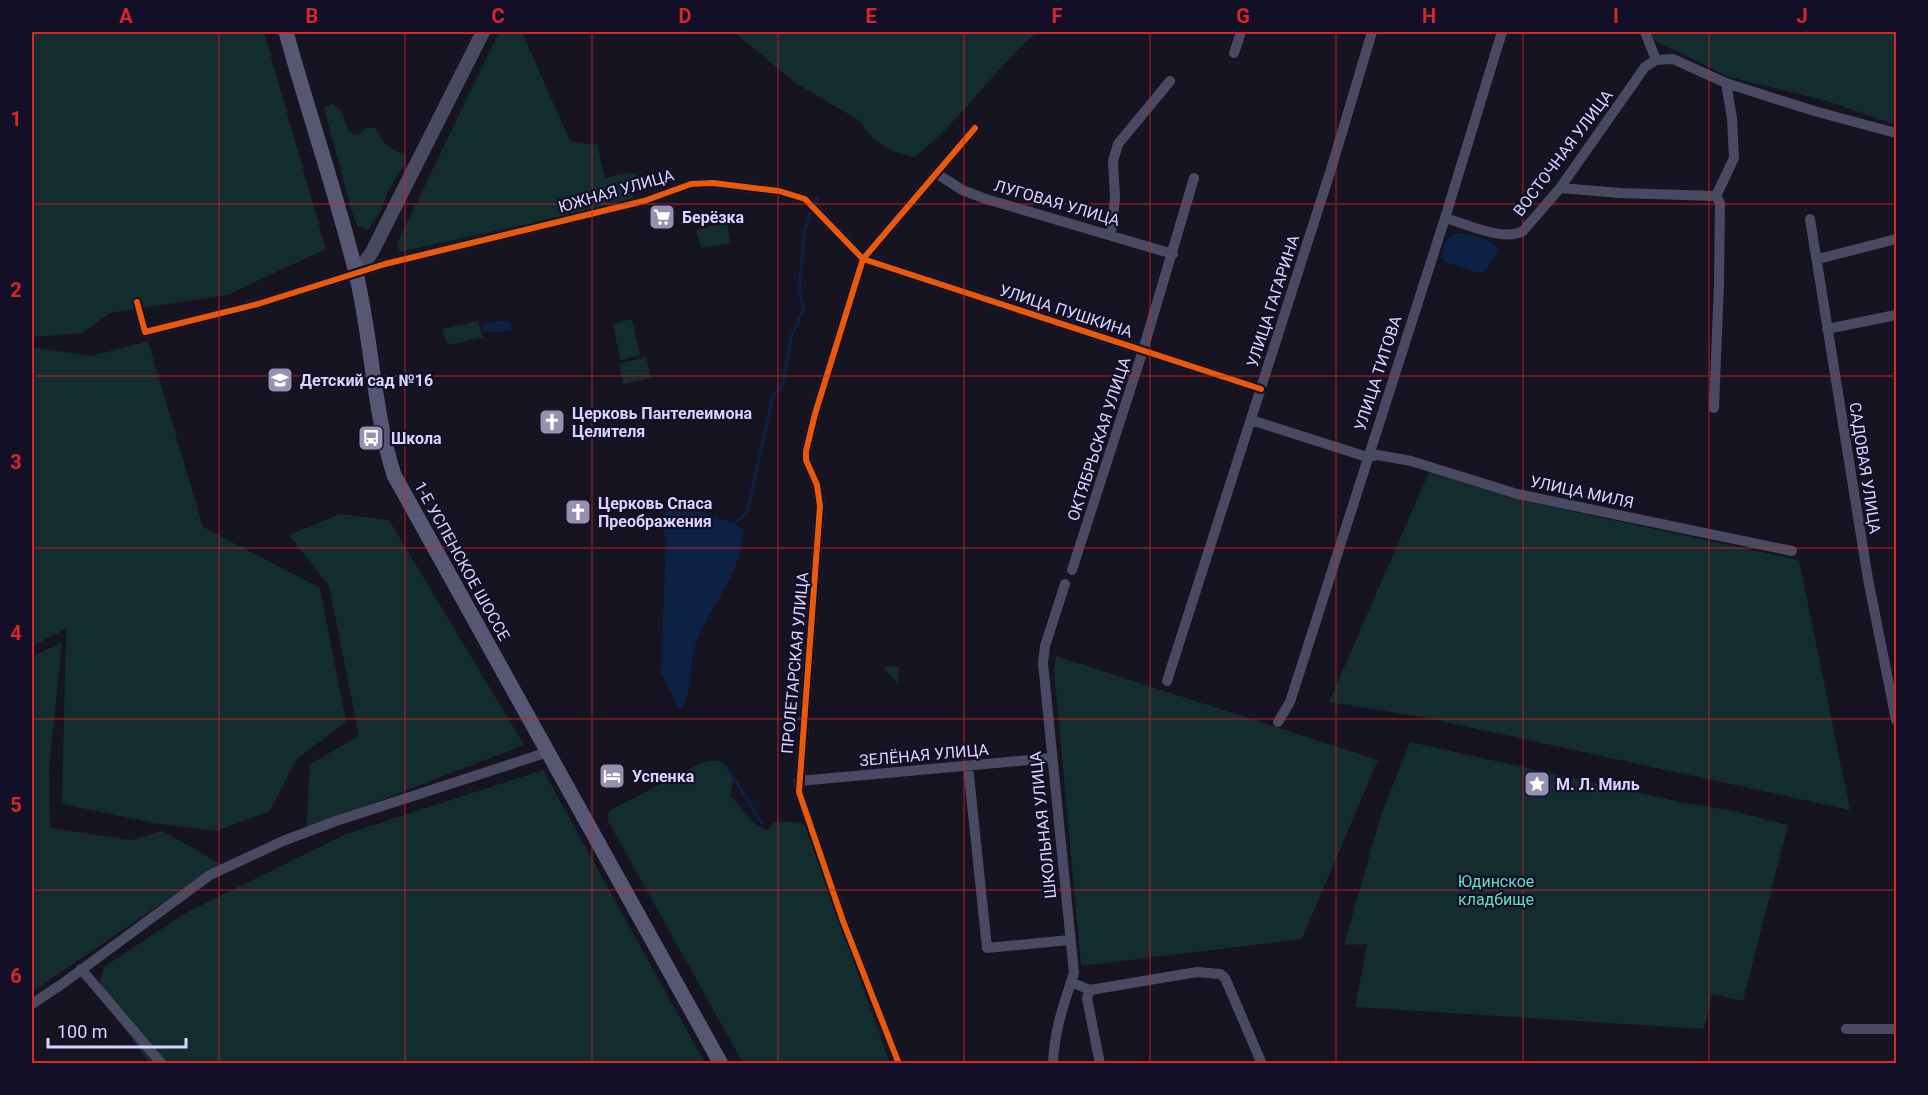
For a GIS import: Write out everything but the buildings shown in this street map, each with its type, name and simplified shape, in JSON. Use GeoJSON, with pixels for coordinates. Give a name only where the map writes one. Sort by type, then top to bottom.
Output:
{"type":"FeatureCollection","features":[{"type":"Feature","properties":{"kind":"main road","name":"1-Е УСПЕНСКОЕ ШОССЕ"},"geometry":{"type":"LineString","coordinates":[[286,32],[356,274],[373,364],[381,426],[394,475],[721,1064]]}},
{"type":"Feature","properties":{"kind":"street"},"geometry":{"type":"LineString","coordinates":[[356,274],[376,242],[483,32]]}},
{"type":"Feature","properties":{"kind":"street"},"geometry":{"type":"LineString","coordinates":[[1234,53],[1241,32]]}},
{"type":"Feature","properties":{"kind":"street","name":"УЛИЦА ГАГАРИНА"},"geometry":{"type":"LineString","coordinates":[[1167,681],[1332,166],[1372,32]]}},
{"type":"Feature","properties":{"kind":"street","name":"УЛИЦА ТИТОВА"},"geometry":{"type":"LineString","coordinates":[[1278,722],[1290,702],[1502,32]]}},
{"type":"Feature","properties":{"kind":"street"},"geometry":{"type":"LineString","coordinates":[[1645,32],[1656,60],[1672,59],[1726,83],[1814,111],[1896,133]]}},
{"type":"Feature","properties":{"kind":"street","name":"ВОСТОЧНАЯ УЛИЦА"},"geometry":{"type":"LineString","coordinates":[[1445,218],[1502,235],[1515,235],[1530,224],[1560,188],[1645,67],[1656,60]]}},
{"type":"Feature","properties":{"kind":"street"},"geometry":{"type":"LineString","coordinates":[[1111,234],[1115,198],[1113,161],[1118,144],[1170,81]]}},
{"type":"Feature","properties":{"kind":"street"},"geometry":{"type":"LineString","coordinates":[[1716,196],[1734,158],[1732,118],[1726,83]]}},
{"type":"Feature","properties":{"kind":"street"},"geometry":{"type":"LineString","coordinates":[[863,259],[975,128]]}},
{"type":"Feature","properties":{"kind":"street","name":"ЛУГОВАЯ УЛИЦА"},"geometry":{"type":"LineString","coordinates":[[936,173],[962,189],[986,199],[1173,254]]}},
{"type":"Feature","properties":{"kind":"street","name":"ОКТЯБРЬСКАЯ УЛИЦА"},"geometry":{"type":"LineString","coordinates":[[1072,570],[1173,254],[1194,178]]}},
{"type":"Feature","properties":{"kind":"street","name":"ЮЖНАЯ УЛИЦА"},"geometry":{"type":"LineString","coordinates":[[137,302],[145,332],[258,304],[385,264],[644,201],[691,184],[713,183],[779,191],[805,199],[863,259]]}},
{"type":"Feature","properties":{"kind":"street"},"geometry":{"type":"LineString","coordinates":[[1560,188],[1620,193],[1716,196]]}},
{"type":"Feature","properties":{"kind":"street"},"geometry":{"type":"LineString","coordinates":[[1714,408],[1720,214],[1720,203],[1716,196]]}},
{"type":"Feature","properties":{"kind":"street","name":"САДОВАЯ УЛИЦА"},"geometry":{"type":"LineString","coordinates":[[1810,219],[1868,579],[1896,720]]}},
{"type":"Feature","properties":{"kind":"street"},"geometry":{"type":"LineString","coordinates":[[1818,259],[1896,239]]}},
{"type":"Feature","properties":{"kind":"street","name":"УЛИЦА ПУШКИНА"},"geometry":{"type":"LineString","coordinates":[[863,259],[1261,388]]}},
{"type":"Feature","properties":{"kind":"street","name":"ПРОЛЕТАРСКАЯ УЛИЦА"},"geometry":{"type":"LineString","coordinates":[[863,259],[815,414],[806,451],[806,460],[817,485],[820,506],[799,792],[843,921],[899,1064]]}},
{"type":"Feature","properties":{"kind":"street"},"geometry":{"type":"LineString","coordinates":[[1827,329],[1896,315]]}},
{"type":"Feature","properties":{"kind":"street"},"geometry":{"type":"LineString","coordinates":[[1251,420],[1367,457]]}},
{"type":"Feature","properties":{"kind":"street","name":"УЛИЦА МИЛЯ"},"geometry":{"type":"LineString","coordinates":[[1367,457],[1378,455],[1411,462],[1517,494],[1792,551]]}},
{"type":"Feature","properties":{"kind":"street","name":"ШКОЛЬНАЯ УЛИЦА"},"geometry":{"type":"LineString","coordinates":[[1053,1064],[1054,1042],[1059,1018],[1074,973],[1042,663],[1065,584]]}},
{"type":"Feature","properties":{"kind":"street"},"geometry":{"type":"LineString","coordinates":[[32,1004],[210,875],[283,841],[336,820],[548,752]]}},
{"type":"Feature","properties":{"kind":"street","name":"ЗЕЛЁНАЯ УЛИЦА"},"geometry":{"type":"LineString","coordinates":[[799,781],[1051,758]]}},
{"type":"Feature","properties":{"kind":"street"},"geometry":{"type":"LineString","coordinates":[[968,766],[987,948],[1070,940]]}},
{"type":"Feature","properties":{"kind":"street"},"geometry":{"type":"LineString","coordinates":[[81,969],[162,1064]]}},
{"type":"Feature","properties":{"kind":"street"},"geometry":{"type":"LineString","coordinates":[[1071,982],[1090,990],[1197,972],[1220,974],[1225,978],[1262,1064]]}},
{"type":"Feature","properties":{"kind":"street"},"geometry":{"type":"LineString","coordinates":[[1090,990],[1087,998],[1100,1064]]}},
{"type":"Feature","properties":{"kind":"street"},"geometry":{"type":"LineString","coordinates":[[1846,1029],[1896,1029]]}},
{"type":"Feature","properties":{"kind":"green space"},"geometry":{"type":"Polygon","coordinates":[[[32,32],[264,32],[326,249],[227,295],[110,313],[82,333],[32,337],[32,32]]]}},
{"type":"Feature","properties":{"kind":"green space"},"geometry":{"type":"Polygon","coordinates":[[[499,32],[522,32],[570,141],[597,145],[605,178],[637,173],[631,188],[634,200],[399,252],[397,243],[499,32]]]}},
{"type":"Feature","properties":{"kind":"green space"},"geometry":{"type":"Polygon","coordinates":[[[734,32],[1037,32],[1006,62],[947,128],[915,157],[894,152],[872,138],[860,121],[794,82],[734,32]]]}},
{"type":"Feature","properties":{"kind":"green space"},"geometry":{"type":"Polygon","coordinates":[[[1650,32],[1896,32],[1896,125],[1827,101],[1729,77],[1654,40],[1650,32]]]}},
{"type":"Feature","properties":{"kind":"green space"},"geometry":{"type":"Polygon","coordinates":[[[333,104],[341,111],[349,132],[358,135],[366,128],[376,128],[387,145],[405,154],[405,164],[388,191],[381,211],[368,230],[357,226],[352,212],[324,108],[333,104]]]}},
{"type":"Feature","properties":{"kind":"green space"},"geometry":{"type":"Polygon","coordinates":[[[727,223],[731,243],[701,248],[696,229],[727,223]]]}},
{"type":"Feature","properties":{"kind":"green space"},"geometry":{"type":"Polygon","coordinates":[[[632,319],[640,355],[620,360],[613,324],[632,319]]]}},
{"type":"Feature","properties":{"kind":"green space"},"geometry":{"type":"Polygon","coordinates":[[[478,321],[483,337],[447,345],[442,329],[478,321]]]}},
{"type":"Feature","properties":{"kind":"green space"},"geometry":{"type":"Polygon","coordinates":[[[148,341],[203,527],[320,588],[346,722],[296,760],[270,811],[216,831],[155,823],[62,804],[66,629],[32,646],[32,351],[36,348],[92,356],[148,341]]]}},
{"type":"Feature","properties":{"kind":"green space"},"geometry":{"type":"Polygon","coordinates":[[[646,357],[651,378],[623,384],[619,364],[646,357]]]}},
{"type":"Feature","properties":{"kind":"green space"},"geometry":{"type":"Polygon","coordinates":[[[1429,472],[1515,499],[1799,560],[1850,810],[1422,717],[1329,702],[1429,472]]]}},
{"type":"Feature","properties":{"kind":"green space"},"geometry":{"type":"Polygon","coordinates":[[[340,514],[389,520],[524,745],[335,818],[306,834],[310,764],[359,736],[329,586],[289,535],[340,514]]]}},
{"type":"Feature","properties":{"kind":"green space"},"geometry":{"type":"Polygon","coordinates":[[[62,642],[49,768],[50,828],[132,840],[163,831],[222,865],[187,886],[32,992],[32,657],[62,642]]]}},
{"type":"Feature","properties":{"kind":"green space"},"geometry":{"type":"Polygon","coordinates":[[[1056,656],[1378,760],[1302,939],[1081,966],[1054,669],[1056,656]]]}},
{"type":"Feature","properties":{"kind":"green space"},"geometry":{"type":"Polygon","coordinates":[[[887,666],[899,667],[898,684],[884,669],[887,666]]]}},
{"type":"Feature","properties":{"kind":"green space","name":"Юдинское кладбище"},"geometry":{"type":"Polygon","coordinates":[[[1410,742],[1680,802],[1729,810],[1788,825],[1743,1001],[1712,994],[1704,1029],[1355,1007],[1367,944],[1344,945],[1381,815],[1410,742]]]}},
{"type":"Feature","properties":{"kind":"green space"},"geometry":{"type":"Polygon","coordinates":[[[709,761],[720,761],[734,776],[730,797],[761,828],[768,830],[774,822],[804,824],[890,1063],[744,1063],[740,1058],[608,821],[609,811],[709,761]]]}},
{"type":"Feature","properties":{"kind":"green space"},"geometry":{"type":"Polygon","coordinates":[[[543,770],[705,1063],[149,1063],[98,992],[104,967],[187,912],[346,834],[543,770]]]}},
{"type":"Feature","properties":{"kind":"water"},"geometry":{"type":"Polygon","coordinates":[[[1456,233],[1483,238],[1497,246],[1498,251],[1486,271],[1479,273],[1444,261],[1442,254],[1445,243],[1456,233]]]}},
{"type":"Feature","properties":{"kind":"water"},"geometry":{"type":"Polygon","coordinates":[[[509,321],[514,328],[503,332],[483,331],[483,324],[509,321]]]}},
{"type":"Feature","properties":{"kind":"water"},"geometry":{"type":"Polygon","coordinates":[[[677,502],[734,524],[743,530],[737,563],[694,649],[689,690],[680,711],[661,674],[666,541],[663,527],[668,504],[677,502]]]}},
{"type":"Feature","properties":{"kind":"waterway"},"geometry":{"type":"LineString","coordinates":[[815,204],[817,198]]}},
{"type":"Feature","properties":{"kind":"waterway"},"geometry":{"type":"LineString","coordinates":[[734,524],[747,513],[773,396],[783,384],[791,337],[804,308],[799,293],[804,233],[810,213]]}},
{"type":"Feature","properties":{"kind":"waterway"},"geometry":{"type":"LineString","coordinates":[[725,764],[762,823]]}},
{"type":"Feature","properties":{"kind":"cycle path"},"geometry":{"type":"LineString","coordinates":[[899,1064],[843,921],[799,792],[820,506],[817,485],[806,460],[806,451],[815,414],[863,259],[975,128]]}},
{"type":"Feature","properties":{"kind":"cycle path"},"geometry":{"type":"LineString","coordinates":[[137,302],[145,332],[258,304],[385,264],[644,201],[691,184],[713,183],[779,191],[805,199],[863,259],[1261,389]]}},
{"type":"Feature","properties":{"kind":"place","name":"Берёзка"},"geometry":{"type":"Point","coordinates":[662,217]}},
{"type":"Feature","properties":{"kind":"place","name":"Детский сад №16"},"geometry":{"type":"Point","coordinates":[280,380]}},
{"type":"Feature","properties":{"kind":"place","name":"Церковь Пантелеимона Целителя"},"geometry":{"type":"Point","coordinates":[552,422]}},
{"type":"Feature","properties":{"kind":"place","name":"Школа"},"geometry":{"type":"Point","coordinates":[371,438]}},
{"type":"Feature","properties":{"kind":"place","name":"Церковь Спаса Преображения"},"geometry":{"type":"Point","coordinates":[578,512]}},
{"type":"Feature","properties":{"kind":"place","name":"Успенка"},"geometry":{"type":"Point","coordinates":[612,776]}},
{"type":"Feature","properties":{"kind":"place","name":"М. Л. Миль"},"geometry":{"type":"Point","coordinates":[1537,784]}}]}
